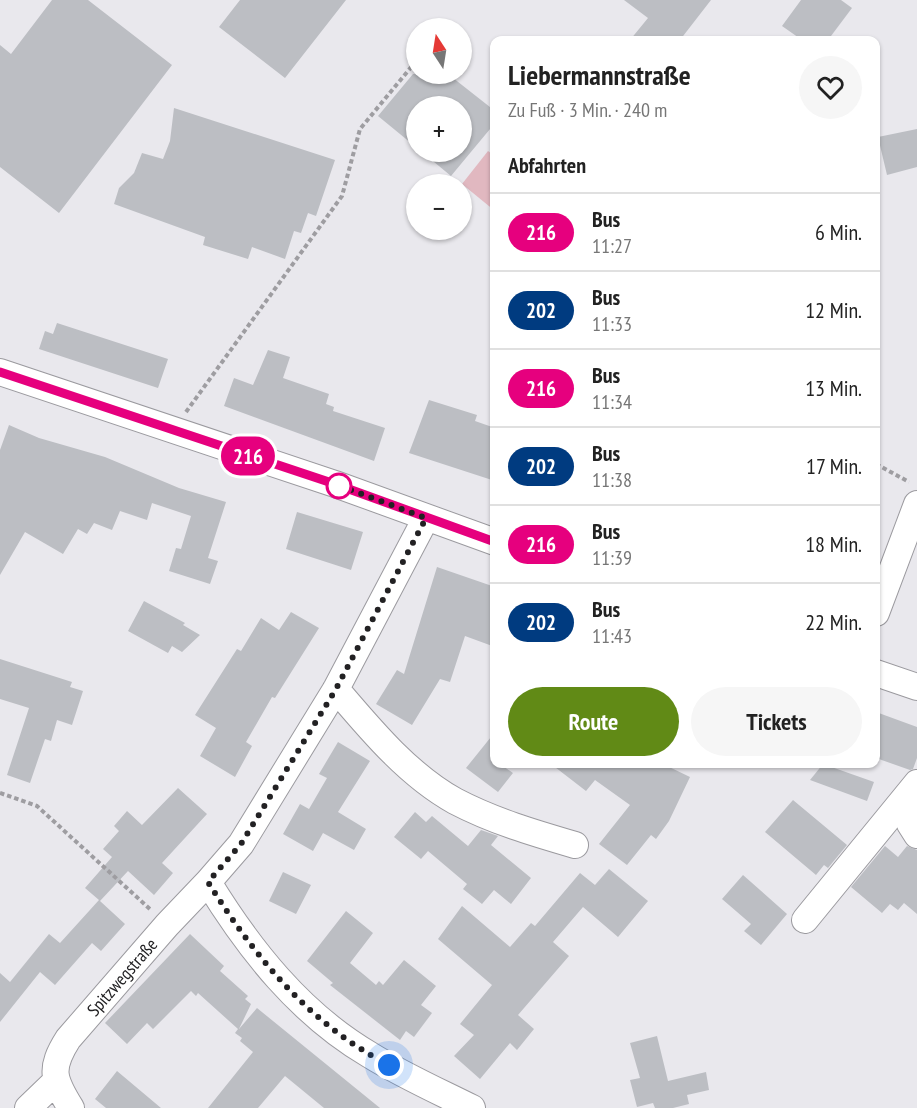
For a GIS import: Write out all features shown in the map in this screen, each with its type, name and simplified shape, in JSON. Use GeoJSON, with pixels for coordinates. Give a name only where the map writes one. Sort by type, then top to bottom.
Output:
{"type":"FeatureCollection","features":[{"type":"Feature","properties":{"kind":"street"},"geometry":{"type":"LineString","coordinates":[[0,372],[490,540]]}},
{"type":"Feature","properties":{"kind":"street"},"geometry":{"type":"LineString","coordinates":[[880,603],[917,504]]}},
{"type":"Feature","properties":{"kind":"street","name":"Spitzwegstraße"},"geometry":{"type":"LineString","coordinates":[[55,1082],[56,1058],[68,1039],[241,844],[336,689],[426,518]]}},
{"type":"Feature","properties":{"kind":"street"},"geometry":{"type":"LineString","coordinates":[[880,674],[917,687]]}},
{"type":"Feature","properties":{"kind":"street"},"geometry":{"type":"LineString","coordinates":[[336,689],[392,750],[437,790],[455,801],[513,826],[575,845]]}},
{"type":"Feature","properties":{"kind":"street"},"geometry":{"type":"LineString","coordinates":[[805,920],[917,783]]}},
{"type":"Feature","properties":{"kind":"street"},"geometry":{"type":"LineString","coordinates":[[917,802],[908,813],[910,824],[917,835]]}},
{"type":"Feature","properties":{"kind":"street"},"geometry":{"type":"LineString","coordinates":[[208,882],[239,932],[264,963],[300,1001],[331,1028],[369,1055],[472,1108]]}},
{"type":"Feature","properties":{"kind":"street"},"geometry":{"type":"LineString","coordinates":[[28,1108],[55,1082],[71,1108]]}},
{"type":"Feature","properties":{"kind":"path"},"geometry":{"type":"LineString","coordinates":[[171,430],[342,196],[360,129],[406,73]]}},
{"type":"Feature","properties":{"kind":"path"},"geometry":{"type":"LineString","coordinates":[[880,466],[917,486]]}},
{"type":"Feature","properties":{"kind":"path"},"geometry":{"type":"LineString","coordinates":[[0,793],[37,806],[167,925]]}},
{"type":"Feature","properties":{"kind":"shaded area"},"geometry":{"type":"Polygon","coordinates":[[[488,151],[490,152],[490,207],[472,192],[472,174],[470,174],[488,151]]]}},
{"type":"Feature","properties":{"kind":"building"},"geometry":{"type":"Polygon","coordinates":[[[52,0],[88,0],[172,65],[59,213],[0,167],[0,45],[11,54],[52,0]]]}},
{"type":"Feature","properties":{"kind":"building"},"geometry":{"type":"Polygon","coordinates":[[[240,0],[346,0],[285,78],[219,27],[240,0]]]}},
{"type":"Feature","properties":{"kind":"building"},"geometry":{"type":"Polygon","coordinates":[[[624,0],[711,0],[683,36],[633,36],[648,18],[624,0]]]}},
{"type":"Feature","properties":{"kind":"building"},"geometry":{"type":"Polygon","coordinates":[[[801,0],[841,0],[852,8],[831,36],[796,36],[782,26],[801,0]]]}},
{"type":"Feature","properties":{"kind":"building"},"geometry":{"type":"Polygon","coordinates":[[[406,82],[461,84],[490,107],[490,129],[472,151],[472,96],[406,96],[406,139],[378,116],[406,82]]]}},
{"type":"Feature","properties":{"kind":"building"},"geometry":{"type":"Polygon","coordinates":[[[174,108],[335,160],[316,216],[308,213],[301,233],[294,231],[285,259],[252,247],[248,259],[203,245],[205,237],[114,204],[119,188],[134,173],[142,153],[163,159],[170,141],[174,108]]]}},
{"type":"Feature","properties":{"kind":"building"},"geometry":{"type":"Polygon","coordinates":[[[917,129],[917,167],[887,175],[880,137],[917,129]]]}},
{"type":"Feature","properties":{"kind":"building"},"geometry":{"type":"Polygon","coordinates":[[[434,162],[463,162],[453,174],[449,174],[434,162]]]}},
{"type":"Feature","properties":{"kind":"building"},"geometry":{"type":"Polygon","coordinates":[[[57,323],[168,359],[158,388],[39,349],[45,331],[53,334],[57,323]]]}},
{"type":"Feature","properties":{"kind":"building"},"geometry":{"type":"Polygon","coordinates":[[[268,350],[290,357],[283,378],[329,394],[326,404],[334,407],[333,411],[385,428],[374,461],[224,406],[234,378],[253,385],[268,350]]]}},
{"type":"Feature","properties":{"kind":"building"},"geometry":{"type":"Polygon","coordinates":[[[429,400],[477,415],[475,421],[490,426],[490,479],[409,453],[429,400]]]}},
{"type":"Feature","properties":{"kind":"building"},"geometry":{"type":"Polygon","coordinates":[[[9,425],[39,438],[105,457],[179,488],[226,502],[208,558],[218,561],[210,584],[169,571],[176,548],[181,549],[191,516],[152,503],[147,520],[120,511],[112,530],[94,523],[87,534],[78,529],[63,554],[25,532],[0,575],[0,450],[9,425]]]}},
{"type":"Feature","properties":{"kind":"building"},"geometry":{"type":"Polygon","coordinates":[[[297,512],[363,532],[351,570],[286,549],[297,512]]]}},
{"type":"Feature","properties":{"kind":"building"},"geometry":{"type":"Polygon","coordinates":[[[437,567],[490,585],[490,645],[465,636],[450,682],[440,679],[412,725],[376,704],[397,670],[404,674],[437,567]]]}},
{"type":"Feature","properties":{"kind":"building"},"geometry":{"type":"Polygon","coordinates":[[[144,601],[185,623],[183,625],[200,635],[182,652],[172,646],[168,653],[128,631],[144,601]]]}},
{"type":"Feature","properties":{"kind":"building"},"geometry":{"type":"Polygon","coordinates":[[[291,612],[319,628],[275,698],[272,697],[246,742],[252,746],[235,777],[200,756],[216,728],[195,715],[237,649],[241,651],[261,618],[279,630],[291,612]]]}},
{"type":"Feature","properties":{"kind":"building"},"geometry":{"type":"Polygon","coordinates":[[[0,659],[72,682],[70,687],[83,691],[72,725],[57,720],[51,741],[45,739],[30,783],[7,775],[29,708],[0,699],[0,659]]]}},
{"type":"Feature","properties":{"kind":"building"},"geometry":{"type":"Polygon","coordinates":[[[880,713],[917,727],[917,758],[913,769],[880,759],[880,713]]]}},
{"type":"Feature","properties":{"kind":"building"},"geometry":{"type":"Polygon","coordinates":[[[490,738],[490,768],[506,768],[513,773],[498,792],[466,768],[490,738]]]}},
{"type":"Feature","properties":{"kind":"building"},"geometry":{"type":"Polygon","coordinates":[[[338,742],[370,761],[338,812],[366,829],[354,850],[323,833],[313,851],[283,834],[300,804],[309,809],[327,778],[319,774],[338,742]]]}},
{"type":"Feature","properties":{"kind":"building"},"geometry":{"type":"Polygon","coordinates":[[[556,768],[671,768],[690,777],[669,821],[656,839],[651,835],[627,865],[599,844],[630,805],[595,780],[586,791],[556,768]]]}},
{"type":"Feature","properties":{"kind":"building"},"geometry":{"type":"Polygon","coordinates":[[[820,768],[834,768],[874,782],[867,801],[810,780],[820,768]]]}},
{"type":"Feature","properties":{"kind":"building"},"geometry":{"type":"Polygon","coordinates":[[[178,788],[207,814],[162,863],[173,873],[154,895],[128,871],[100,901],[125,924],[101,951],[92,943],[55,985],[40,972],[0,1022],[0,973],[10,982],[49,934],[60,943],[99,900],[85,888],[112,857],[103,849],[119,831],[114,826],[127,811],[142,825],[178,788]]]}},
{"type":"Feature","properties":{"kind":"building"},"geometry":{"type":"Polygon","coordinates":[[[793,800],[847,845],[828,868],[824,865],[816,875],[765,832],[793,800]]]}},
{"type":"Feature","properties":{"kind":"building"},"geometry":{"type":"Polygon","coordinates":[[[415,812],[426,822],[432,816],[468,846],[481,830],[498,836],[491,845],[531,878],[511,904],[494,890],[482,904],[463,889],[467,884],[428,851],[421,859],[394,837],[415,812]]]}},
{"type":"Feature","properties":{"kind":"building"},"geometry":{"type":"Polygon","coordinates":[[[885,846],[898,857],[907,846],[917,850],[917,914],[904,903],[898,910],[890,904],[882,913],[851,887],[885,846]]]}},
{"type":"Feature","properties":{"kind":"building"},"geometry":{"type":"Polygon","coordinates":[[[609,869],[648,901],[618,937],[583,907],[553,942],[569,956],[518,1015],[534,1029],[517,1050],[510,1043],[480,1079],[454,1056],[474,1035],[460,1024],[492,985],[438,939],[462,906],[510,947],[531,923],[535,926],[580,873],[595,885],[609,869]]]}},
{"type":"Feature","properties":{"kind":"building"},"geometry":{"type":"Polygon","coordinates":[[[283,872],[311,885],[296,914],[269,901],[283,872]]]}},
{"type":"Feature","properties":{"kind":"building"},"geometry":{"type":"Polygon","coordinates":[[[743,875],[787,914],[761,945],[744,931],[751,924],[722,899],[743,875]]]}},
{"type":"Feature","properties":{"kind":"building"},"geometry":{"type":"Polygon","coordinates":[[[346,911],[373,933],[350,963],[376,985],[379,981],[383,985],[404,960],[436,986],[421,1005],[432,1013],[414,1037],[406,1031],[400,1040],[330,985],[333,983],[307,961],[346,911]]]}},
{"type":"Feature","properties":{"kind":"building"},"geometry":{"type":"Polygon","coordinates":[[[190,934],[224,966],[220,971],[248,996],[245,999],[251,1004],[239,1029],[257,1008],[380,1108],[324,1108],[285,1076],[258,1108],[208,1108],[253,1052],[240,1041],[242,1038],[235,1033],[238,1029],[198,993],[196,996],[191,991],[153,1029],[147,1023],[127,1044],[105,1023],[190,934]]]}},
{"type":"Feature","properties":{"kind":"building"},"geometry":{"type":"Polygon","coordinates":[[[657,1036],[668,1081],[706,1072],[709,1090],[687,1095],[689,1104],[673,1108],[655,1108],[653,1103],[637,1107],[630,1080],[640,1078],[630,1043],[657,1036]]]}},
{"type":"Feature","properties":{"kind":"building"},"geometry":{"type":"Polygon","coordinates":[[[117,1071],[161,1108],[106,1108],[95,1099],[117,1071]]]}},
{"type":"Feature","properties":{"kind":"bus line","name":"216"},"geometry":{"type":"LineString","coordinates":[[0,372],[335,484],[490,540]]}},
{"type":"Feature","properties":{"kind":"route"},"geometry":{"type":"LineString","coordinates":[[339,486],[335,484],[426,518],[336,689],[241,844],[208,882],[239,932],[289,990],[331,1028],[369,1055],[389,1065]]}}]}
